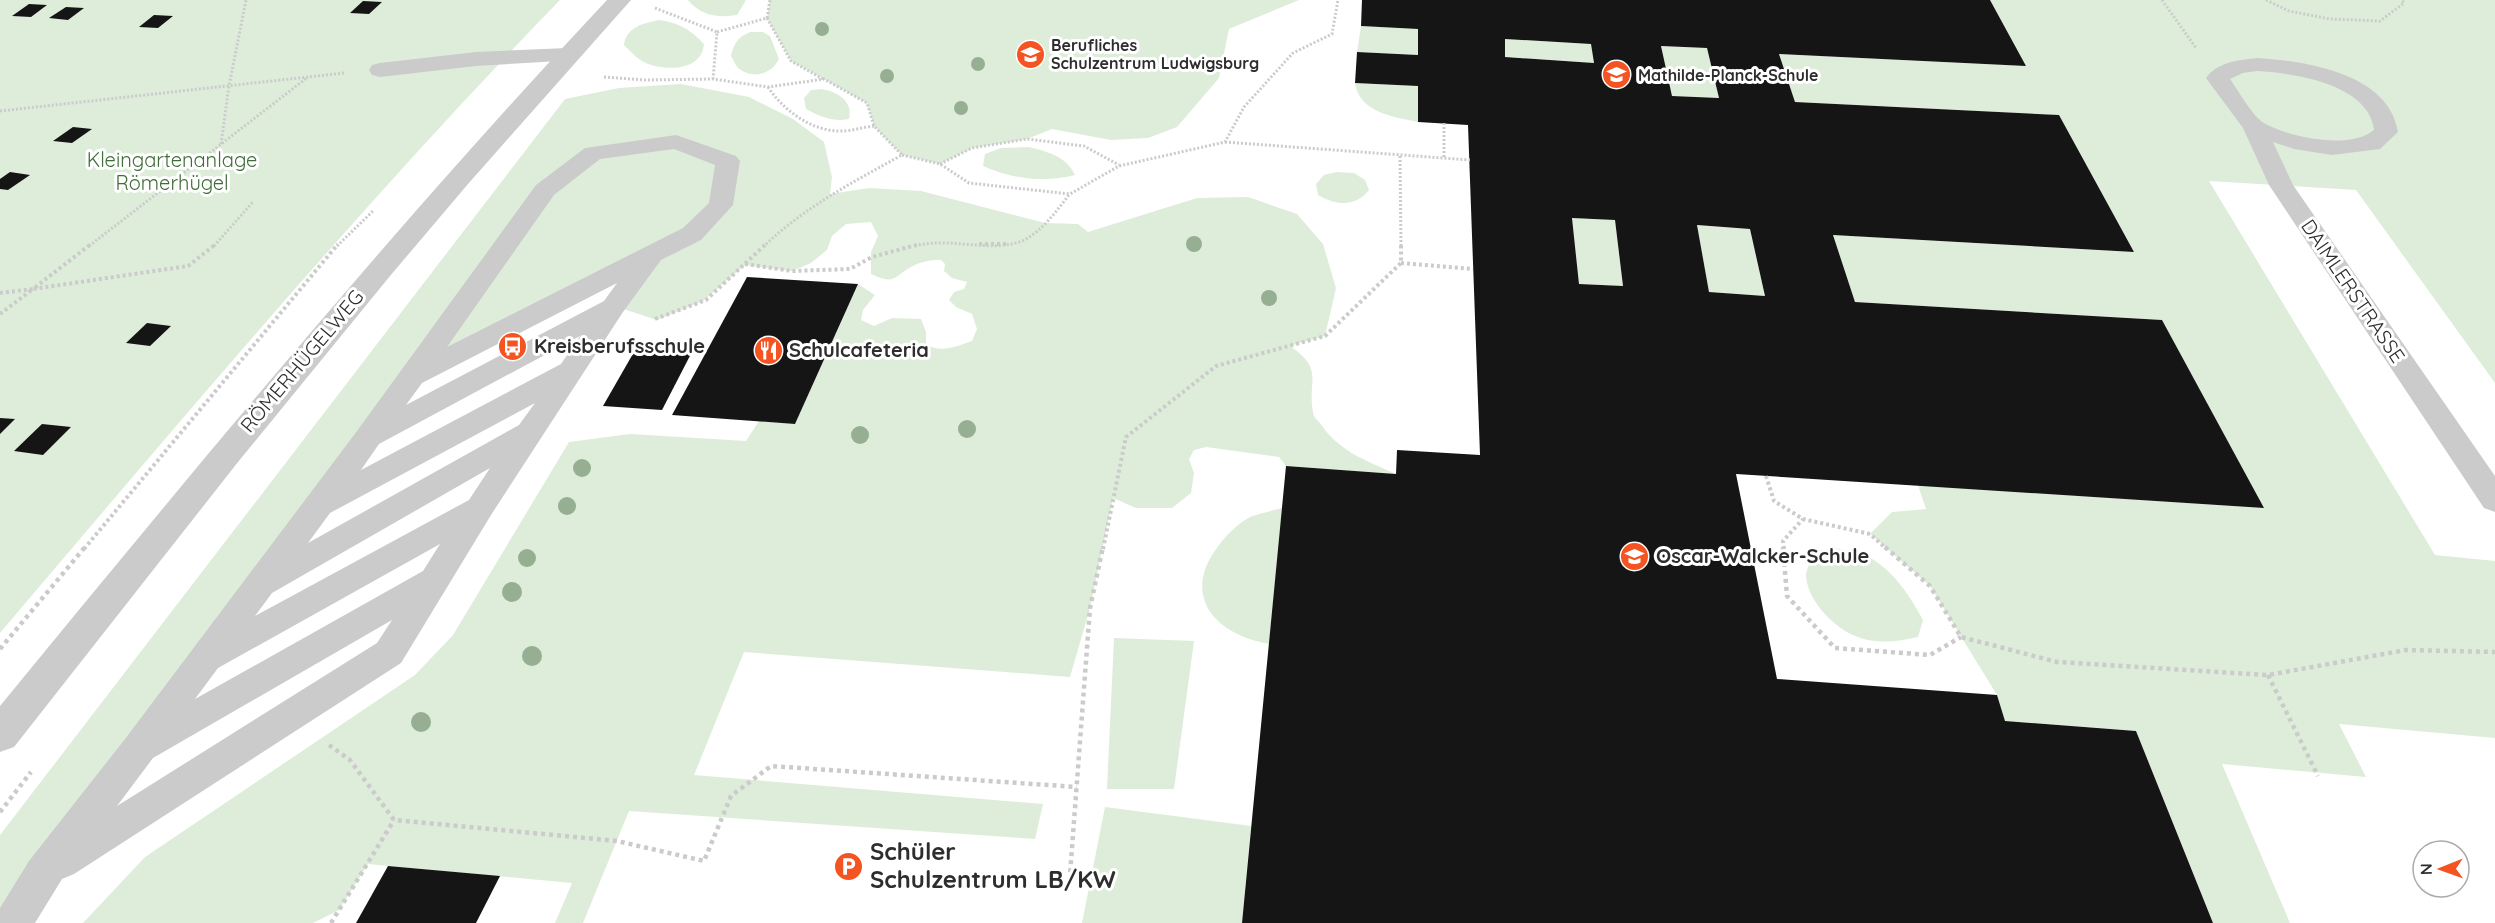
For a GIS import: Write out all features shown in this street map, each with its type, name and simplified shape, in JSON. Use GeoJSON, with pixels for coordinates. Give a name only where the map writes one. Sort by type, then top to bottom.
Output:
{"type":"FeatureCollection","features":[{"type":"Feature","properties":{"kind":"street","name":"RÖMERHÜGELWEG"},"geometry":{"type":"LineString","coordinates":[[0,735],[237,439],[399,243],[620,0]]}},
{"type":"Feature","properties":{"kind":"lane"},"geometry":{"type":"LineString","coordinates":[[380,70],[476,59],[568,55]]}},
{"type":"Feature","properties":{"kind":"lane"},"geometry":{"type":"LineString","coordinates":[[2217,78],[2226,70],[2244,65],[2291,66],[2328,77],[2361,93],[2376,105],[2383,114],[2386,132],[2372,144],[2332,148],[2294,142],[2254,127]]}},
{"type":"Feature","properties":{"kind":"lane","name":"DAIMLERSTRASSE"},"geometry":{"type":"LineString","coordinates":[[2217,78],[2254,127],[2281,185],[2495,500]]}},
{"type":"Feature","properties":{"kind":"lane"},"geometry":{"type":"LineString","coordinates":[[13,923],[43,874],[138,750],[367,439],[545,190],[593,153],[676,142],[728,161],[721,205],[692,234],[413,376]]}},
{"type":"Feature","properties":{"kind":"lane"},"geometry":{"type":"LineString","coordinates":[[43,874],[389,653],[480,507],[614,306],[654,252]]}},
{"type":"Feature","properties":{"kind":"lane"},"geometry":{"type":"LineString","coordinates":[[367,439],[614,306]]}},
{"type":"Feature","properties":{"kind":"lane"},"geometry":{"type":"LineString","coordinates":[[315,508],[572,370]]}},
{"type":"Feature","properties":{"kind":"lane"},"geometry":{"type":"LineString","coordinates":[[259,586],[533,430]]}},
{"type":"Feature","properties":{"kind":"lane"},"geometry":{"type":"LineString","coordinates":[[203,661],[480,507]]}},
{"type":"Feature","properties":{"kind":"lane"},"geometry":{"type":"LineString","coordinates":[[138,750],[435,579]]}},
{"type":"Feature","properties":{"kind":"path"},"geometry":{"type":"LineString","coordinates":[[221,144],[229,86],[246,0]]}},
{"type":"Feature","properties":{"kind":"path"},"geometry":{"type":"LineString","coordinates":[[770,0],[767,18],[790,61],[824,79]]}},
{"type":"Feature","properties":{"kind":"path"},"geometry":{"type":"LineString","coordinates":[[1225,142],[1244,107],[1293,53],[1332,34],[1338,0]]}},
{"type":"Feature","properties":{"kind":"path"},"geometry":{"type":"LineString","coordinates":[[2162,0],[2217,78]]}},
{"type":"Feature","properties":{"kind":"path"},"geometry":{"type":"LineString","coordinates":[[2266,0],[2289,11],[2330,19],[2380,21],[2404,3],[2402,0]]}},
{"type":"Feature","properties":{"kind":"path"},"geometry":{"type":"LineString","coordinates":[[650,6],[717,32],[767,18]]}},
{"type":"Feature","properties":{"kind":"path"},"geometry":{"type":"LineString","coordinates":[[713,80],[717,32]]}},
{"type":"Feature","properties":{"kind":"path"},"geometry":{"type":"LineString","coordinates":[[0,111],[380,70]]}},
{"type":"Feature","properties":{"kind":"path"},"geometry":{"type":"LineString","coordinates":[[0,314],[309,76]]}},
{"type":"Feature","properties":{"kind":"path"},"geometry":{"type":"LineString","coordinates":[[768,87],[775,100],[814,126],[837,131],[874,126]]}},
{"type":"Feature","properties":{"kind":"path"},"geometry":{"type":"LineString","coordinates":[[1444,123],[1444,159]]}},
{"type":"Feature","properties":{"kind":"path"},"geometry":{"type":"LineString","coordinates":[[940,164],[972,148],[1027,139],[1084,146],[1119,166]]}},
{"type":"Feature","properties":{"kind":"path"},"geometry":{"type":"LineString","coordinates":[[745,264],[792,271],[850,269],[872,257],[928,242],[1004,245],[1026,239],[1046,223],[1070,194],[1119,166],[1225,142],[1470,160]]}},
{"type":"Feature","properties":{"kind":"path"},"geometry":{"type":"LineString","coordinates":[[902,155],[940,164],[969,183],[1070,194]]}},
{"type":"Feature","properties":{"kind":"path"},"geometry":{"type":"LineString","coordinates":[[1069,888],[1090,608],[1126,437],[1216,366],[1325,336],[1401,262],[1400,156]]}},
{"type":"Feature","properties":{"kind":"path"},"geometry":{"type":"LineString","coordinates":[[0,293],[188,266],[216,244],[253,202]]}},
{"type":"Feature","properties":{"kind":"path"},"geometry":{"type":"LineString","coordinates":[[1401,262],[1473,269]]}},
{"type":"Feature","properties":{"kind":"path"},"geometry":{"type":"LineString","coordinates":[[1766,476],[1774,501],[1803,519],[1870,534],[1930,586],[1961,637],[2057,662],[2268,675],[2406,650],[2495,652]]}},
{"type":"Feature","properties":{"kind":"path"},"geometry":{"type":"LineString","coordinates":[[1803,519],[1783,541],[1787,596],[1835,648],[1930,655],[1961,637]]}},
{"type":"Feature","properties":{"kind":"path"},"geometry":{"type":"LineString","coordinates":[[2268,675],[2318,776]]}},
{"type":"Feature","properties":{"kind":"path"},"geometry":{"type":"LineString","coordinates":[[288,716],[350,760],[394,820],[617,841],[704,861],[731,796],[771,766],[1077,787]]}},
{"type":"Feature","properties":{"kind":"path"},"geometry":{"type":"LineString","coordinates":[[331,923],[394,820]]}},
{"type":"Feature","properties":{"kind":"green space","name":"Kleingartenanlage Römerhügel"},"geometry":{"type":"Polygon","coordinates":[[[0,0],[560,0],[415,154],[345,233],[205,392],[0,633],[0,0]]]}},
{"type":"Feature","properties":{"kind":"green space"},"geometry":{"type":"Polygon","coordinates":[[[688,0],[746,0],[737,15],[723,16],[704,13],[688,0]]]}},
{"type":"Feature","properties":{"kind":"green space"},"geometry":{"type":"Polygon","coordinates":[[[770,0],[1299,0],[1229,29],[1219,78],[1177,127],[1148,138],[1111,140],[1052,129],[1027,139],[972,148],[940,164],[902,155],[874,126],[867,103],[791,61],[767,18],[770,0]]]}},
{"type":"Feature","properties":{"kind":"green space"},"geometry":{"type":"Polygon","coordinates":[[[1990,0],[2495,0],[2495,383],[2356,190],[2209,181],[2435,555],[2495,561],[2495,738],[2339,724],[2366,777],[2222,764],[2290,923],[2213,923],[2136,731],[2005,721],[1997,695],[1930,586],[1870,534],[1892,512],[1926,509],[1918,485],[2263,508],[2162,320],[1855,302],[1833,235],[2134,252],[2059,115],[1795,102],[1779,54],[2026,66],[1990,0]]]}},
{"type":"Feature","properties":{"kind":"green space"},"geometry":{"type":"Polygon","coordinates":[[[659,20],[684,28],[704,44],[698,59],[676,68],[659,67],[643,62],[624,45],[625,39],[632,30],[642,24],[659,20]]]}},
{"type":"Feature","properties":{"kind":"green space"},"geometry":{"type":"Polygon","coordinates":[[[1361,26],[1418,29],[1418,55],[1357,52],[1361,26]]]}},
{"type":"Feature","properties":{"kind":"green space"},"geometry":{"type":"Polygon","coordinates":[[[750,32],[763,32],[770,36],[779,59],[767,72],[749,74],[743,72],[731,56],[737,41],[750,32]]]}},
{"type":"Feature","properties":{"kind":"green space"},"geometry":{"type":"Polygon","coordinates":[[[1505,39],[1591,44],[1594,63],[1505,57],[1505,39]]]}},
{"type":"Feature","properties":{"kind":"green space"},"geometry":{"type":"Polygon","coordinates":[[[1661,46],[1707,48],[1719,98],[1672,96],[1661,46]]]}},
{"type":"Feature","properties":{"kind":"green space"},"geometry":{"type":"Polygon","coordinates":[[[1355,83],[1418,86],[1418,122],[1388,115],[1370,107],[1358,93],[1355,83]]]}},
{"type":"Feature","properties":{"kind":"green space"},"geometry":{"type":"Polygon","coordinates":[[[681,84],[749,97],[793,119],[824,142],[832,177],[830,194],[869,188],[921,191],[1045,223],[1078,224],[1088,232],[1197,198],[1248,197],[1297,214],[1323,244],[1336,288],[1325,336],[1290,346],[1301,354],[1311,369],[1314,415],[1327,433],[1344,448],[1396,474],[1286,466],[1279,457],[1206,447],[1194,450],[1189,459],[1194,473],[1191,493],[1172,508],[1136,508],[1113,498],[1090,608],[1070,677],[744,652],[694,775],[1043,804],[1035,839],[629,811],[583,923],[555,923],[572,883],[368,864],[339,910],[313,923],[83,923],[145,857],[415,675],[453,635],[569,442],[630,434],[746,441],[759,421],[795,424],[858,284],[875,295],[863,310],[861,320],[874,326],[892,318],[921,319],[926,332],[926,344],[943,349],[972,341],[977,329],[972,314],[956,307],[949,300],[954,292],[964,289],[967,282],[952,278],[944,271],[945,264],[941,260],[920,263],[890,279],[879,278],[871,274],[871,252],[878,236],[871,222],[846,224],[832,236],[827,250],[811,263],[792,271],[745,265],[703,301],[657,320],[614,306],[652,254],[413,376],[0,923],[0,835],[565,99],[619,88],[681,84]]]}},
{"type":"Feature","properties":{"kind":"green space"},"geometry":{"type":"Polygon","coordinates":[[[822,89],[834,92],[843,98],[849,107],[849,119],[827,118],[806,109],[804,98],[811,90],[822,89]]]}},
{"type":"Feature","properties":{"kind":"green space"},"geometry":{"type":"Polygon","coordinates":[[[1029,147],[1062,159],[1075,175],[1052,179],[1017,177],[983,166],[985,154],[1001,148],[1029,147]]]}},
{"type":"Feature","properties":{"kind":"green space"},"geometry":{"type":"Polygon","coordinates":[[[1337,172],[1354,173],[1365,180],[1369,190],[1358,200],[1345,203],[1318,195],[1316,184],[1324,175],[1337,172]]]}},
{"type":"Feature","properties":{"kind":"green space"},"geometry":{"type":"Polygon","coordinates":[[[1572,218],[1615,220],[1623,286],[1579,284],[1572,218]]]}},
{"type":"Feature","properties":{"kind":"green space"},"geometry":{"type":"Polygon","coordinates":[[[1697,225],[1750,229],[1765,296],[1709,292],[1697,225]]]}},
{"type":"Feature","properties":{"kind":"green space"},"geometry":{"type":"Polygon","coordinates":[[[1282,508],[1269,644],[1249,639],[1232,631],[1219,621],[1209,610],[1203,596],[1203,580],[1208,563],[1219,545],[1233,529],[1250,517],[1282,508]]]}},
{"type":"Feature","properties":{"kind":"green space"},"geometry":{"type":"Polygon","coordinates":[[[1835,548],[1863,554],[1891,574],[1912,601],[1923,620],[1918,637],[1888,642],[1873,641],[1840,628],[1824,613],[1812,595],[1806,574],[1813,554],[1835,548]]]}},
{"type":"Feature","properties":{"kind":"green space"},"geometry":{"type":"Polygon","coordinates":[[[1114,638],[1194,641],[1174,789],[1107,789],[1114,638]]]}},
{"type":"Feature","properties":{"kind":"green space"},"geometry":{"type":"Polygon","coordinates":[[[1105,807],[1251,826],[1242,923],[1082,923],[1105,807]]]}},
{"type":"Feature","properties":{"kind":"building"},"geometry":{"type":"Polygon","coordinates":[[[1362,0],[1990,0],[2026,66],[1779,54],[1795,102],[2059,115],[2134,252],[1833,235],[1855,302],[2162,320],[2264,508],[1736,474],[1777,679],[1997,695],[2005,721],[2136,731],[2213,923],[1242,923],[1286,466],[1396,474],[1397,450],[1480,455],[1468,125],[1418,122],[1418,86],[1355,83],[1357,52],[1418,55],[1418,29],[1361,26],[1362,0]],[[1505,39],[1505,57],[1594,63],[1591,44],[1505,39]],[[1661,46],[1672,96],[1719,98],[1707,48],[1661,46]],[[1572,218],[1579,284],[1623,286],[1615,220],[1572,218]],[[1697,225],[1709,292],[1765,296],[1750,229],[1697,225]]]}},
{"type":"Feature","properties":{"kind":"building"},"geometry":{"type":"Polygon","coordinates":[[[363,1],[382,2],[369,14],[350,13],[363,1]]]}},
{"type":"Feature","properties":{"kind":"building"},"geometry":{"type":"Polygon","coordinates":[[[29,4],[47,5],[31,17],[12,16],[29,4]]]}},
{"type":"Feature","properties":{"kind":"building"},"geometry":{"type":"Polygon","coordinates":[[[66,7],[84,8],[68,20],[49,18],[66,7]]]}},
{"type":"Feature","properties":{"kind":"building"},"geometry":{"type":"Polygon","coordinates":[[[154,15],[173,16],[158,28],[139,27],[154,15]]]}},
{"type":"Feature","properties":{"kind":"building"},"geometry":{"type":"Polygon","coordinates":[[[73,127],[92,129],[72,143],[53,141],[73,127]]]}},
{"type":"Feature","properties":{"kind":"building"},"geometry":{"type":"Polygon","coordinates":[[[10,172],[30,175],[8,190],[0,189],[0,179],[10,172]]]}},
{"type":"Feature","properties":{"kind":"building","name":"Schulcafeteria"},"geometry":{"type":"Polygon","coordinates":[[[747,277],[858,284],[795,424],[672,415],[747,277]]]}},
{"type":"Feature","properties":{"kind":"building"},"geometry":{"type":"Polygon","coordinates":[[[147,323],[171,326],[150,346],[126,343],[147,323]]]}},
{"type":"Feature","properties":{"kind":"building"},"geometry":{"type":"Polygon","coordinates":[[[638,345],[694,348],[662,410],[603,406],[638,345]]]}},
{"type":"Feature","properties":{"kind":"building"},"geometry":{"type":"Polygon","coordinates":[[[0,418],[15,419],[0,434],[0,418]]]}},
{"type":"Feature","properties":{"kind":"building"},"geometry":{"type":"Polygon","coordinates":[[[42,424],[71,427],[43,455],[14,451],[42,424]]]}},
{"type":"Feature","properties":{"kind":"building"},"geometry":{"type":"Polygon","coordinates":[[[388,866],[500,876],[476,923],[356,923],[388,866]]]}},
{"type":"Feature","properties":{"kind":"place","name":"Berufliches Schulzentrum Ludwigsburg"},"geometry":{"type":"Point","coordinates":[1030,54]}},
{"type":"Feature","properties":{"kind":"place","name":"Mathilde-Planck-Schule"},"geometry":{"type":"Point","coordinates":[1617,75]}},
{"type":"Feature","properties":{"kind":"place","name":"Kreisberufsschule"},"geometry":{"type":"Point","coordinates":[513,346]}},
{"type":"Feature","properties":{"kind":"place","name":"Schulcafeteria"},"geometry":{"type":"Point","coordinates":[768,350]}},
{"type":"Feature","properties":{"kind":"place","name":"Oscar-Walcker-Schule"},"geometry":{"type":"Point","coordinates":[1635,556]}},
{"type":"Feature","properties":{"kind":"place","name":"Schüler Schulzentrum LB/KW"},"geometry":{"type":"Point","coordinates":[849,866]}}]}
